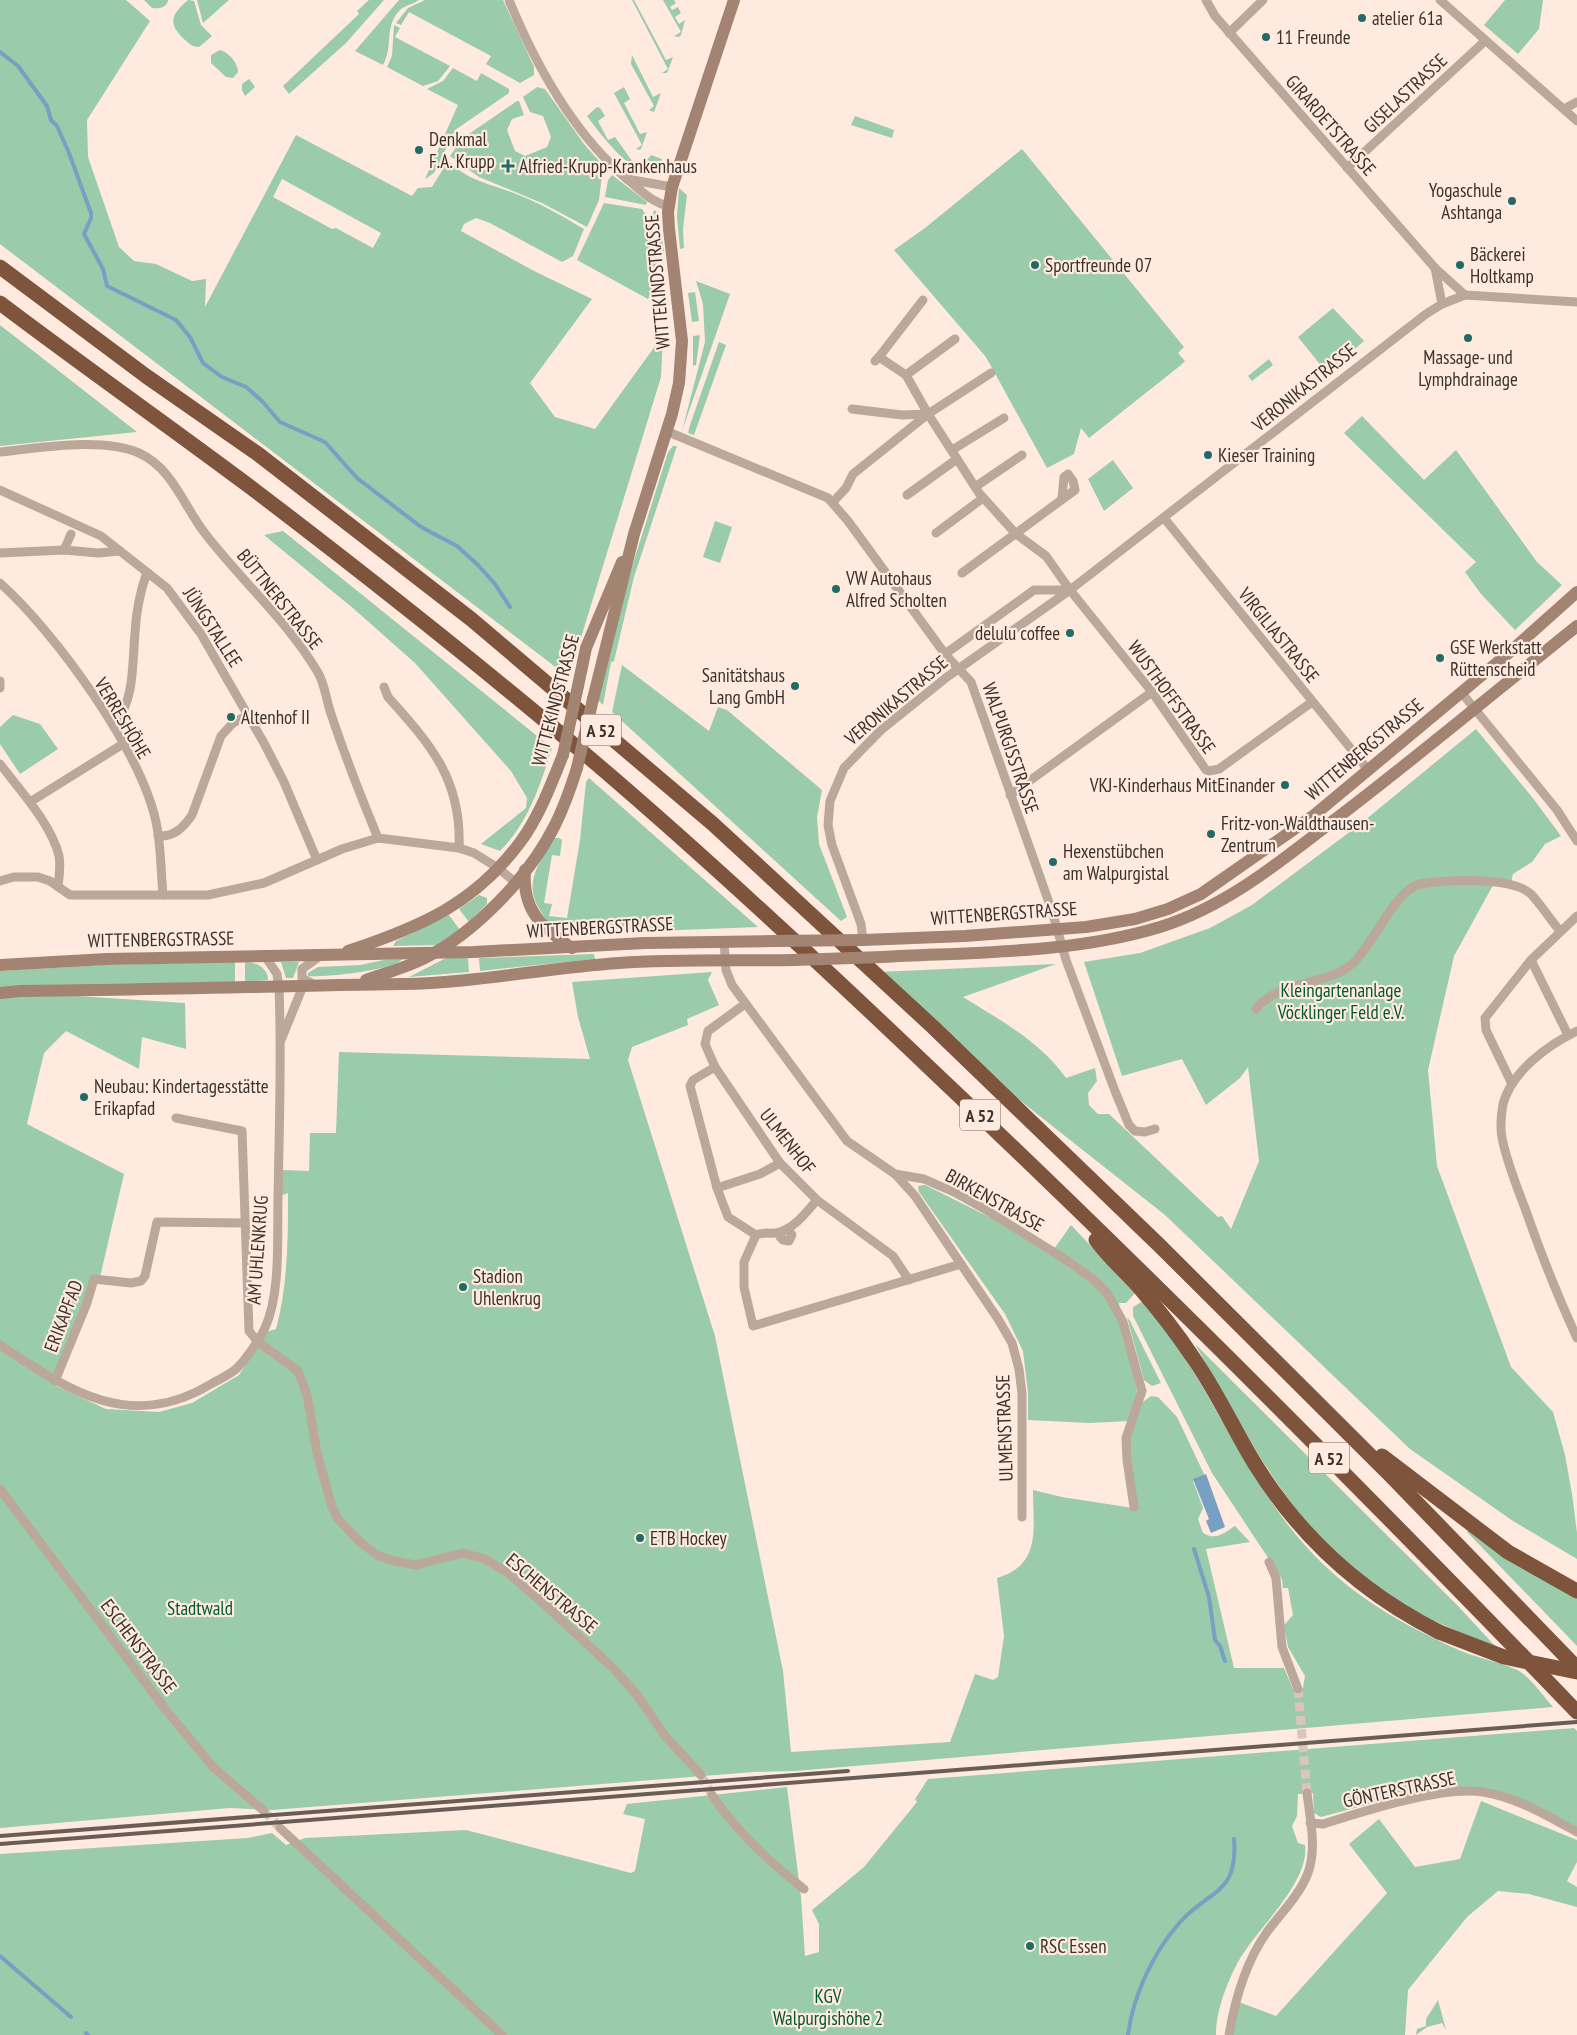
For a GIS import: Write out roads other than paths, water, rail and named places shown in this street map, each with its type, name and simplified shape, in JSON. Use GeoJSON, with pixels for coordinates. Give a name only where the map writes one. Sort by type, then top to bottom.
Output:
{"type":"FeatureCollection","features":[{"type":"Feature","properties":{"kind":"highway","name":"A 52"},"geometry":{"type":"LineString","coordinates":[[0,267],[130,364],[258,454],[471,619],[713,824],[933,1027],[1159,1245],[1577,1668]]}},
{"type":"Feature","properties":{"kind":"highway","name":"A 52"},"geometry":{"type":"LineString","coordinates":[[0,303],[334,552],[441,636],[606,773],[779,927],[1076,1209],[1328,1457],[1577,1712]]}},
{"type":"Feature","properties":{"kind":"highway"},"geometry":{"type":"LineString","coordinates":[[1076,1209],[1097,1242],[1157,1308],[1191,1355],[1265,1480],[1302,1529],[1327,1555],[1358,1582],[1399,1610],[1439,1632],[1504,1657],[1577,1672]]}},
{"type":"Feature","properties":{"kind":"highway"},"geometry":{"type":"LineString","coordinates":[[1331,1417],[1516,1558],[1577,1591]]}},
{"type":"Feature","properties":{"kind":"main road","name":"WITTEKINDSTRASSE"},"geometry":{"type":"LineString","coordinates":[[356,983],[404,967],[436,952],[468,931],[525,870],[554,826],[577,768],[634,534],[678,391],[682,347],[671,254],[669,206],[672,187],[734,0]]}},
{"type":"Feature","properties":{"kind":"main road","name":"WITTEKINDSTRASSE"},"geometry":{"type":"LineString","coordinates":[[336,954],[426,922],[477,889],[522,840],[538,813],[563,755],[586,648],[634,534]]}},
{"type":"Feature","properties":{"kind":"main road","name":"WITTENBERGSTRASSE"},"geometry":{"type":"LineString","coordinates":[[0,965],[107,959],[436,952],[724,941],[863,940],[1058,929],[1135,919],[1168,909],[1201,894],[1313,816],[1577,592]]}},
{"type":"Feature","properties":{"kind":"main road","name":"WITTENBERGSTRASSE"},"geometry":{"type":"LineString","coordinates":[[0,993],[20,991],[279,988],[356,983],[402,984],[467,980],[620,963],[882,957],[1062,946],[1122,937],[1161,927],[1195,914],[1242,888],[1358,802],[1577,626]]}},
{"type":"Feature","properties":{"kind":"main road"},"geometry":{"type":"LineString","coordinates":[[525,870],[524,889],[529,906],[536,918],[549,933],[572,948]]}},
{"type":"Feature","properties":{"kind":"street"},"geometry":{"type":"LineString","coordinates":[[509,0],[545,74],[580,130],[606,160],[627,179],[653,200],[669,206]]}},
{"type":"Feature","properties":{"kind":"street","name":"GIRARDETSTRASSE"},"geometry":{"type":"LineString","coordinates":[[1206,0],[1214,16],[1347,168],[1435,268],[1465,295]]}},
{"type":"Feature","properties":{"kind":"street"},"geometry":{"type":"LineString","coordinates":[[1229,33],[1263,0]]}},
{"type":"Feature","properties":{"kind":"street"},"geometry":{"type":"LineString","coordinates":[[1440,0],[1577,120]]}},
{"type":"Feature","properties":{"kind":"street","name":"GISELASTRASSE"},"geometry":{"type":"LineString","coordinates":[[1347,168],[1485,41]]}},
{"type":"Feature","properties":{"kind":"street"},"geometry":{"type":"LineString","coordinates":[[1564,109],[1577,102]]}},
{"type":"Feature","properties":{"kind":"street"},"geometry":{"type":"LineString","coordinates":[[627,179],[672,187]]}},
{"type":"Feature","properties":{"kind":"street"},"geometry":{"type":"LineString","coordinates":[[1435,268],[1442,304]]}},
{"type":"Feature","properties":{"kind":"street"},"geometry":{"type":"LineString","coordinates":[[1465,295],[1577,302]]}},
{"type":"Feature","properties":{"kind":"street","name":"VERONIKASTRASSE"},"geometry":{"type":"LineString","coordinates":[[863,940],[861,924],[832,845],[828,825],[830,801],[844,768],[858,753],[881,730],[959,668],[1070,590],[1380,348],[1442,304],[1465,295]]}},
{"type":"Feature","properties":{"kind":"street"},"geometry":{"type":"LineString","coordinates":[[923,300],[877,359],[906,376],[955,339]]}},
{"type":"Feature","properties":{"kind":"street"},"geometry":{"type":"LineString","coordinates":[[833,502],[846,488],[853,474],[928,414],[991,373]]}},
{"type":"Feature","properties":{"kind":"street","name":"WUSTHOFFSTRASSE"},"geometry":{"type":"LineString","coordinates":[[906,376],[928,414],[983,498],[1016,534],[1046,556],[1070,590],[1152,692],[1200,764],[1209,772],[1219,769],[1312,702]]}},
{"type":"Feature","properties":{"kind":"street"},"geometry":{"type":"LineString","coordinates":[[852,409],[902,415],[928,414]]}},
{"type":"Feature","properties":{"kind":"street"},"geometry":{"type":"LineString","coordinates":[[952,450],[1004,418]]}},
{"type":"Feature","properties":{"kind":"street","name":"WALPURGISSTRASSE"},"geometry":{"type":"LineString","coordinates":[[666,432],[811,490],[833,502],[945,654],[971,682],[1058,929],[1062,946],[1129,1125],[1136,1131],[1145,1132],[1155,1129]]}},
{"type":"Feature","properties":{"kind":"street","name":"BÜTTNERSTRASSE"},"geometry":{"type":"LineString","coordinates":[[0,452],[82,445],[118,448],[141,454],[158,464],[169,475],[184,504],[207,536],[294,637],[319,673],[330,714],[378,838]]}},
{"type":"Feature","properties":{"kind":"street"},"geometry":{"type":"LineString","coordinates":[[975,487],[1022,455]]}},
{"type":"Feature","properties":{"kind":"street"},"geometry":{"type":"LineString","coordinates":[[907,495],[957,459]]}},
{"type":"Feature","properties":{"kind":"street","name":"JÜNGSTALLEE"},"geometry":{"type":"LineString","coordinates":[[0,490],[93,532],[167,588],[201,634],[248,715],[284,782],[317,860]]}},
{"type":"Feature","properties":{"kind":"street"},"geometry":{"type":"LineString","coordinates":[[936,533],[983,498]]}},
{"type":"Feature","properties":{"kind":"street"},"geometry":{"type":"LineString","coordinates":[[962,573],[1062,498]]}},
{"type":"Feature","properties":{"kind":"street","name":"VIRGILIASTRASSE"},"geometry":{"type":"LineString","coordinates":[[1164,518],[1369,770]]}},
{"type":"Feature","properties":{"kind":"street"},"geometry":{"type":"LineString","coordinates":[[64,550],[71,534]]}},
{"type":"Feature","properties":{"kind":"street"},"geometry":{"type":"LineString","coordinates":[[0,553],[64,550],[98,553],[120,551]]}},
{"type":"Feature","properties":{"kind":"street"},"geometry":{"type":"LineString","coordinates":[[114,727],[127,704],[132,685],[137,609],[147,572]]}},
{"type":"Feature","properties":{"kind":"street","name":"VERRESHÖHE"},"geometry":{"type":"LineString","coordinates":[[0,583],[20,600],[66,659],[114,727],[123,744],[142,782],[157,827],[163,895]]}},
{"type":"Feature","properties":{"kind":"street","name":"VERONIKASTRASSE"},"geometry":{"type":"LineString","coordinates":[[945,654],[1034,590],[1070,590]]}},
{"type":"Feature","properties":{"kind":"street"},"geometry":{"type":"LineString","coordinates":[[0,681],[0,688]]}},
{"type":"Feature","properties":{"kind":"street"},"geometry":{"type":"LineString","coordinates":[[384,687],[388,697],[431,748],[447,774],[459,818],[459,848]]}},
{"type":"Feature","properties":{"kind":"street"},"geometry":{"type":"LineString","coordinates":[[1010,795],[1152,692]]}},
{"type":"Feature","properties":{"kind":"street"},"geometry":{"type":"LineString","coordinates":[[1461,692],[1557,810],[1577,841]]}},
{"type":"Feature","properties":{"kind":"street"},"geometry":{"type":"LineString","coordinates":[[158,836],[167,836],[185,824],[192,815],[221,736],[234,723],[248,715]]}},
{"type":"Feature","properties":{"kind":"street"},"geometry":{"type":"LineString","coordinates":[[30,802],[123,744]]}},
{"type":"Feature","properties":{"kind":"street"},"geometry":{"type":"LineString","coordinates":[[0,764],[30,802],[59,854],[58,887]]}},
{"type":"Feature","properties":{"kind":"street"},"geometry":{"type":"LineString","coordinates":[[0,881],[14,877],[38,877],[70,895],[208,895],[244,888],[282,877],[317,860],[367,840],[378,838],[459,848],[474,853],[498,868],[515,882]]}},
{"type":"Feature","properties":{"kind":"street"},"geometry":{"type":"LineString","coordinates":[[1256,1009],[1271,996],[1340,972],[1352,964],[1379,930],[1402,896],[1413,886],[1420,884],[1468,882],[1517,886],[1530,894],[1560,931]]}},
{"type":"Feature","properties":{"kind":"street"},"geometry":{"type":"LineString","coordinates":[[1512,1084],[1484,1023],[1488,1013],[1531,960],[1577,916]]}},
{"type":"Feature","properties":{"kind":"street","name":"BIRKENSTRASSE"},"geometry":{"type":"LineString","coordinates":[[724,941],[725,960],[732,985],[847,1141],[895,1174],[924,1180],[956,1193],[1060,1256],[1093,1279],[1107,1293],[1123,1322],[1142,1392],[1126,1438],[1127,1460],[1134,1507]]}},
{"type":"Feature","properties":{"kind":"street"},"geometry":{"type":"LineString","coordinates":[[309,985],[302,978],[302,969],[322,955]]}},
{"type":"Feature","properties":{"kind":"street","name":"AM UHLENKRUG"},"geometry":{"type":"LineString","coordinates":[[0,1345],[55,1381],[90,1398],[117,1404],[156,1406],[190,1397],[236,1368],[257,1341],[265,1327],[274,1288],[277,1241],[279,988],[277,974],[265,956]]}},
{"type":"Feature","properties":{"kind":"street"},"geometry":{"type":"LineString","coordinates":[[1531,960],[1573,1033],[1538,1057],[1512,1084],[1505,1098],[1502,1115],[1504,1147],[1547,1268],[1577,1338]]}},
{"type":"Feature","properties":{"kind":"street","name":"AM UHLENKRUG"},"geometry":{"type":"LineString","coordinates":[[279,1043],[309,985]]}},
{"type":"Feature","properties":{"kind":"street","name":"ULMENHOF"},"geometry":{"type":"LineString","coordinates":[[745,1004],[708,1031],[705,1037],[705,1044],[715,1067],[780,1163],[817,1200],[893,1256],[910,1280]]}},
{"type":"Feature","properties":{"kind":"street"},"geometry":{"type":"LineString","coordinates":[[715,1067],[693,1080],[690,1086],[716,1188],[728,1217],[756,1235]]}},
{"type":"Feature","properties":{"kind":"street"},"geometry":{"type":"LineString","coordinates":[[176,1118],[242,1131],[247,1314],[250,1331],[257,1341]]}},
{"type":"Feature","properties":{"kind":"street"},"geometry":{"type":"LineString","coordinates":[[716,1188],[760,1174],[780,1163]]}},
{"type":"Feature","properties":{"kind":"street","name":"ULMENSTRASSE"},"geometry":{"type":"LineString","coordinates":[[895,1174],[915,1196],[998,1319],[1012,1343],[1020,1369],[1022,1394],[1022,1517]]}},
{"type":"Feature","properties":{"kind":"street"},"geometry":{"type":"LineString","coordinates":[[817,1200],[784,1230],[764,1231],[756,1235],[744,1262],[744,1287],[753,1326],[961,1264]]}},
{"type":"Feature","properties":{"kind":"street","name":"ERIKAPFAD"},"geometry":{"type":"LineString","coordinates":[[55,1381],[87,1303],[94,1279],[130,1283],[141,1281],[145,1276],[157,1222],[244,1223]]}},
{"type":"Feature","properties":{"kind":"street","name":"ESCHENSTRASSE"},"geometry":{"type":"LineString","coordinates":[[257,1341],[298,1371],[307,1395],[317,1453],[332,1507],[338,1519],[360,1542],[377,1555],[394,1561],[415,1565],[463,1554],[485,1559],[508,1573],[614,1669],[636,1695],[666,1738],[701,1776]]}},
{"type":"Feature","properties":{"kind":"street","name":"ESCHENSTRASSE"},"geometry":{"type":"LineString","coordinates":[[0,1489],[166,1710],[213,1767],[264,1811]]}},
{"type":"Feature","properties":{"kind":"street"},"geometry":{"type":"LineString","coordinates":[[1269,1562],[1276,1578],[1282,1647],[1298,1689]]}},
{"type":"Feature","properties":{"kind":"street","name":"GÖNTERSTRASSE"},"geometry":{"type":"LineString","coordinates":[[1310,1823],[1323,1824],[1425,1797],[1463,1792],[1482,1792],[1504,1797],[1537,1811],[1577,1832]]}},
{"type":"Feature","properties":{"kind":"street"},"geometry":{"type":"LineString","coordinates":[[1229,2035],[1236,2000],[1251,1959],[1266,1934],[1297,1894],[1308,1872],[1312,1855],[1307,1793]]}},
{"type":"Feature","properties":{"kind":"street"},"geometry":{"type":"LineString","coordinates":[[712,1795],[726,1815],[765,1858],[804,1888]]}},
{"type":"Feature","properties":{"kind":"street"},"geometry":{"type":"LineString","coordinates":[[280,1828],[502,2035]]}},
{"type":"Feature","properties":{"kind":"water"},"geometry":{"type":"Polygon","coordinates":[[[1206,1474],[1225,1527],[1211,1533],[1206,1521],[1209,1519],[1193,1479],[1206,1474]]]}},
{"type":"Feature","properties":{"kind":"waterway"},"geometry":{"type":"LineString","coordinates":[[0,52],[18,66],[47,106],[51,120],[57,126],[91,213],[91,218],[84,234],[103,269],[107,286],[176,320],[190,337],[203,363],[222,377],[246,387],[262,401],[280,422],[325,442],[357,478],[421,527],[457,546],[495,584],[510,607]]}},
{"type":"Feature","properties":{"kind":"waterway"},"geometry":{"type":"LineString","coordinates":[[1194,1549],[1209,1597],[1215,1640],[1220,1646],[1225,1661]]}},
{"type":"Feature","properties":{"kind":"waterway"},"geometry":{"type":"LineString","coordinates":[[1128,2035],[1140,1989],[1162,1946],[1181,1921],[1221,1888],[1227,1880],[1232,1870],[1234,1839]]}},
{"type":"Feature","properties":{"kind":"waterway"},"geometry":{"type":"LineString","coordinates":[[0,1956],[71,2017]]}},
{"type":"Feature","properties":{"kind":"tunnel"},"geometry":{"type":"LineString","coordinates":[[1298,1689],[1307,1793]]}},
{"type":"Feature","properties":{"kind":"tunnel"},"geometry":{"type":"LineString","coordinates":[[701,1775],[712,1795]]}},
{"type":"Feature","properties":{"kind":"tunnel"},"geometry":{"type":"LineString","coordinates":[[264,1811],[280,1828]]}},
{"type":"Feature","properties":{"kind":"railway"},"geometry":{"type":"LineString","coordinates":[[0,1844],[1577,1722]]}},
{"type":"Feature","properties":{"kind":"railway"},"geometry":{"type":"LineString","coordinates":[[0,1836],[848,1771]]}},
{"type":"Feature","properties":{"kind":"place","name":"atelier 61a"},"geometry":{"type":"Point","coordinates":[1362,18]}},
{"type":"Feature","properties":{"kind":"place","name":"11 Freunde"},"geometry":{"type":"Point","coordinates":[1266,37]}},
{"type":"Feature","properties":{"kind":"place","name":"Denkmal F.A. Krupp"},"geometry":{"type":"Point","coordinates":[419,150]}},
{"type":"Feature","properties":{"kind":"place","name":"Alfried-Krupp-Krankenhaus"},"geometry":{"type":"Point","coordinates":[508,166]}},
{"type":"Feature","properties":{"kind":"place","name":"Yogaschule Ashtanga"},"geometry":{"type":"Point","coordinates":[1512,201]}},
{"type":"Feature","properties":{"kind":"place","name":"Sportfreunde 07"},"geometry":{"type":"Point","coordinates":[1035,265]}},
{"type":"Feature","properties":{"kind":"place","name":"Bäckerei Holtkamp"},"geometry":{"type":"Point","coordinates":[1460,265]}},
{"type":"Feature","properties":{"kind":"place","name":"Massage- und Lymphdrainage"},"geometry":{"type":"Point","coordinates":[1468,338]}},
{"type":"Feature","properties":{"kind":"place","name":"Kieser Training"},"geometry":{"type":"Point","coordinates":[1208,455]}},
{"type":"Feature","properties":{"kind":"place","name":"VW Autohaus Alfred Scholten"},"geometry":{"type":"Point","coordinates":[836,589]}},
{"type":"Feature","properties":{"kind":"place","name":"delulu coffee"},"geometry":{"type":"Point","coordinates":[1070,633]}},
{"type":"Feature","properties":{"kind":"place","name":"GSE Werkstatt Rüttenscheid"},"geometry":{"type":"Point","coordinates":[1440,658]}},
{"type":"Feature","properties":{"kind":"place","name":"Sanitätshaus Lang GmbH"},"geometry":{"type":"Point","coordinates":[795,686]}},
{"type":"Feature","properties":{"kind":"place","name":"Altenhof II"},"geometry":{"type":"Point","coordinates":[231,717]}},
{"type":"Feature","properties":{"kind":"place","name":"VKJ-Kinderhaus MitEinander"},"geometry":{"type":"Point","coordinates":[1285,785]}},
{"type":"Feature","properties":{"kind":"place","name":"Fritz-von-Waldthausen- Zentrum"},"geometry":{"type":"Point","coordinates":[1211,834]}},
{"type":"Feature","properties":{"kind":"place","name":"Hexenstübchen am Walpurgistal"},"geometry":{"type":"Point","coordinates":[1053,862]}},
{"type":"Feature","properties":{"kind":"place","name":"Neubau: Kindertagesstätte Erikapfad"},"geometry":{"type":"Point","coordinates":[84,1097]}},
{"type":"Feature","properties":{"kind":"place","name":"Stadion Uhlenkrug"},"geometry":{"type":"Point","coordinates":[463,1287]}},
{"type":"Feature","properties":{"kind":"place","name":"ETB Hockey"},"geometry":{"type":"Point","coordinates":[640,1538]}},
{"type":"Feature","properties":{"kind":"place","name":"RSC Essen"},"geometry":{"type":"Point","coordinates":[1030,1946]}},
{"type":"Feature","properties":{"kind":"park label","name":"Kleingartenanlage Vöcklinger Feld e.V."},"geometry":{"type":"Point","coordinates":[1341,1001]}},
{"type":"Feature","properties":{"kind":"park label","name":"Stadtwald"},"geometry":{"type":"Point","coordinates":[200,1608]}},
{"type":"Feature","properties":{"kind":"park label","name":"KGV Walpurgishöhe 2"},"geometry":{"type":"Point","coordinates":[828,2007]}}]}
